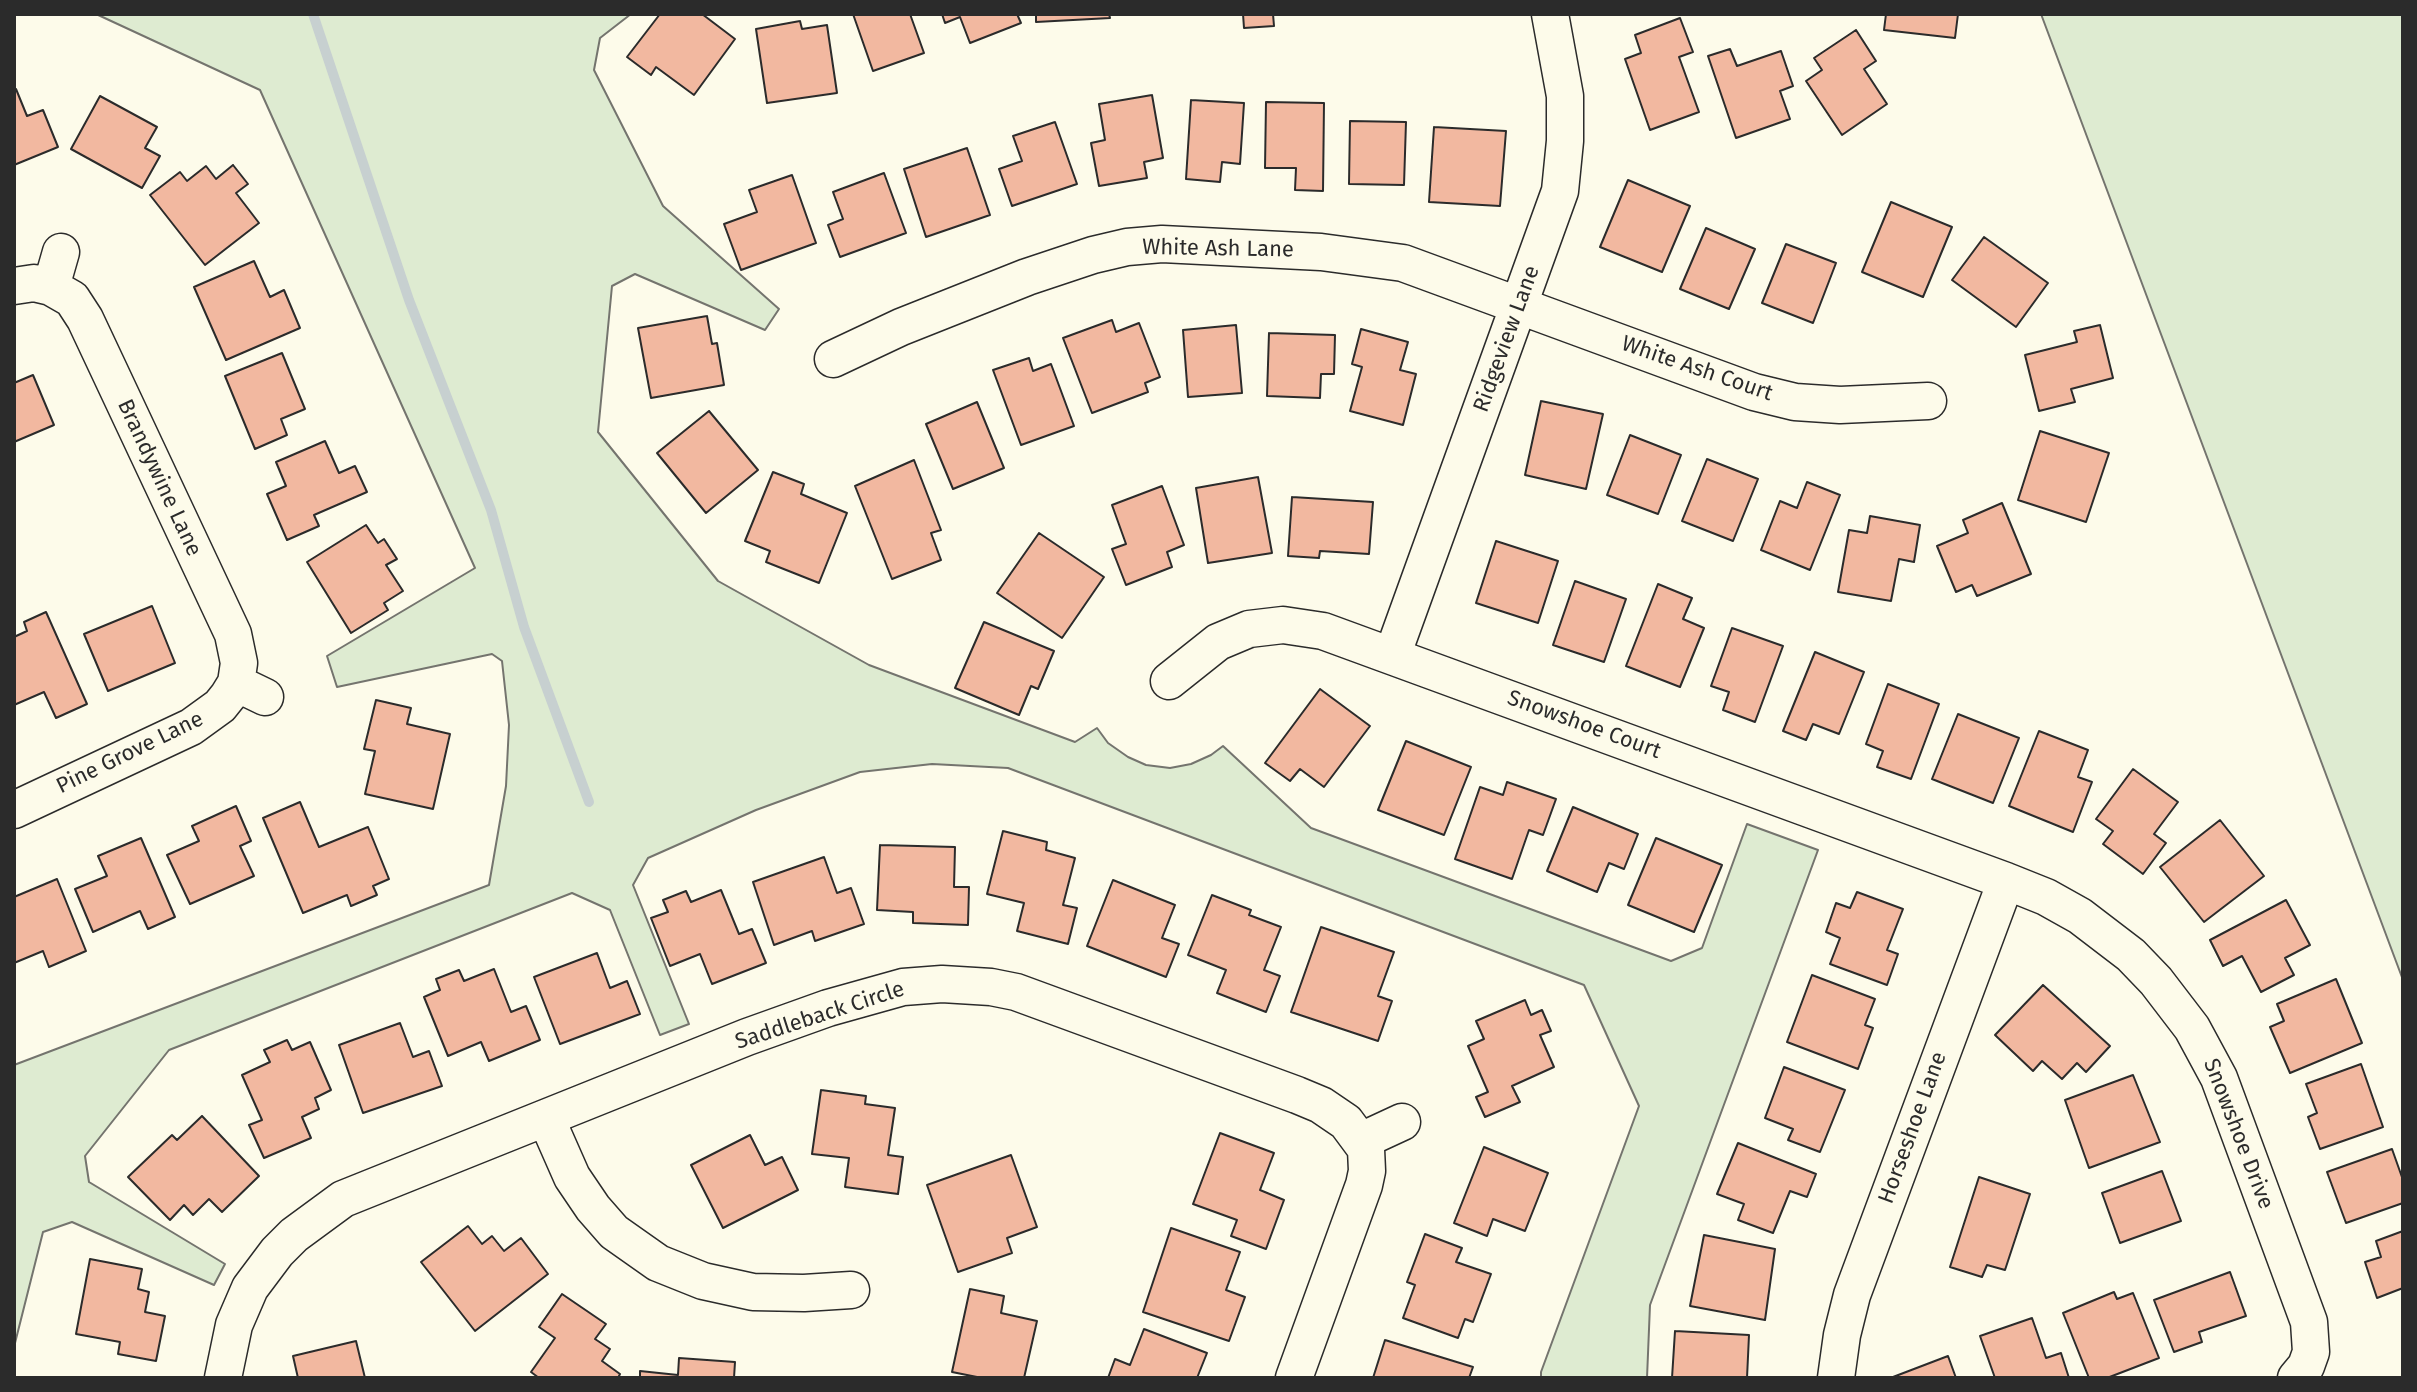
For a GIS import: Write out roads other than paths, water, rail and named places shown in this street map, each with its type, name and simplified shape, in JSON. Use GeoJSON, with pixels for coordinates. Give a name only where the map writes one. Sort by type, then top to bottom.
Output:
{"type":"FeatureCollection","features":[{"type":"Feature","properties":{"kind":"street","name":"Ridgeview Lane"},"geometry":{"type":"LineString","coordinates":[[1392,656],[1552,218],[1563,164],[1565,96],[1550,14]]}},
{"type":"Feature","properties":{"kind":"street","name":"White Ash Lane"},"geometry":{"type":"LineString","coordinates":[[833,359],[901,327],[1027,277],[1093,255],[1127,247],[1162,244],[1321,252],[1403,263],[1519,305]]}},
{"type":"Feature","properties":{"kind":"street"},"geometry":{"type":"LineString","coordinates":[[14,286],[34,283],[51,287],[61,252]]}},
{"type":"Feature","properties":{"kind":"street","name":"Brandywine Lane"},"geometry":{"type":"LineString","coordinates":[[51,287],[72,299],[85,319],[213,591],[251,690]]}},
{"type":"Feature","properties":{"kind":"street","name":"White Ash Court"},"geometry":{"type":"LineString","coordinates":[[1519,305],[1754,392],[1795,402],[1840,405],[1928,401]]}},
{"type":"Feature","properties":{"kind":"street","name":"Snowshoe Court"},"geometry":{"type":"LineString","coordinates":[[1169,681],[1218,642],[1238,632],[1260,627],[1302,626],[1392,656],[2006,881]]}},
{"type":"Feature","properties":{"kind":"street","name":"Pine Grove Lane"},"geometry":{"type":"LineString","coordinates":[[14,810],[191,727],[220,706],[251,690]]}},
{"type":"Feature","properties":{"kind":"street","name":"Snowshoe Drive"},"geometry":{"type":"LineString","coordinates":[[2006,881],[2064,906],[2113,940],[2156,981],[2192,1028],[2219,1078],[2309,1322],[2313,1374]]}},
{"type":"Feature","properties":{"kind":"street","name":"Horseshoe Lane"},"geometry":{"type":"LineString","coordinates":[[1836,1378],[1852,1295],[2006,881]]}},
{"type":"Feature","properties":{"kind":"street","name":"Saddleback Circle"},"geometry":{"type":"LineString","coordinates":[[223,1378],[234,1325],[250,1288],[277,1252],[308,1222],[343,1199],[747,1037],[828,1008],[903,987],[942,984],[1016,992],[1297,1095],[1336,1113],[1361,1141]]}},
{"type":"Feature","properties":{"kind":"street"},"geometry":{"type":"LineString","coordinates":[[546,1118],[572,1177],[593,1208],[614,1232],[641,1253],[680,1274],[753,1292],[851,1290]]}},
{"type":"Feature","properties":{"kind":"street"},"geometry":{"type":"LineString","coordinates":[[1294,1378],[1364,1185],[1368,1158],[1361,1141],[1402,1122]]}},
{"type":"Feature","properties":{"kind":"waterway"},"geometry":{"type":"LineString","coordinates":[[313,14],[409,300],[491,510],[524,627],[589,802]]}}]}
